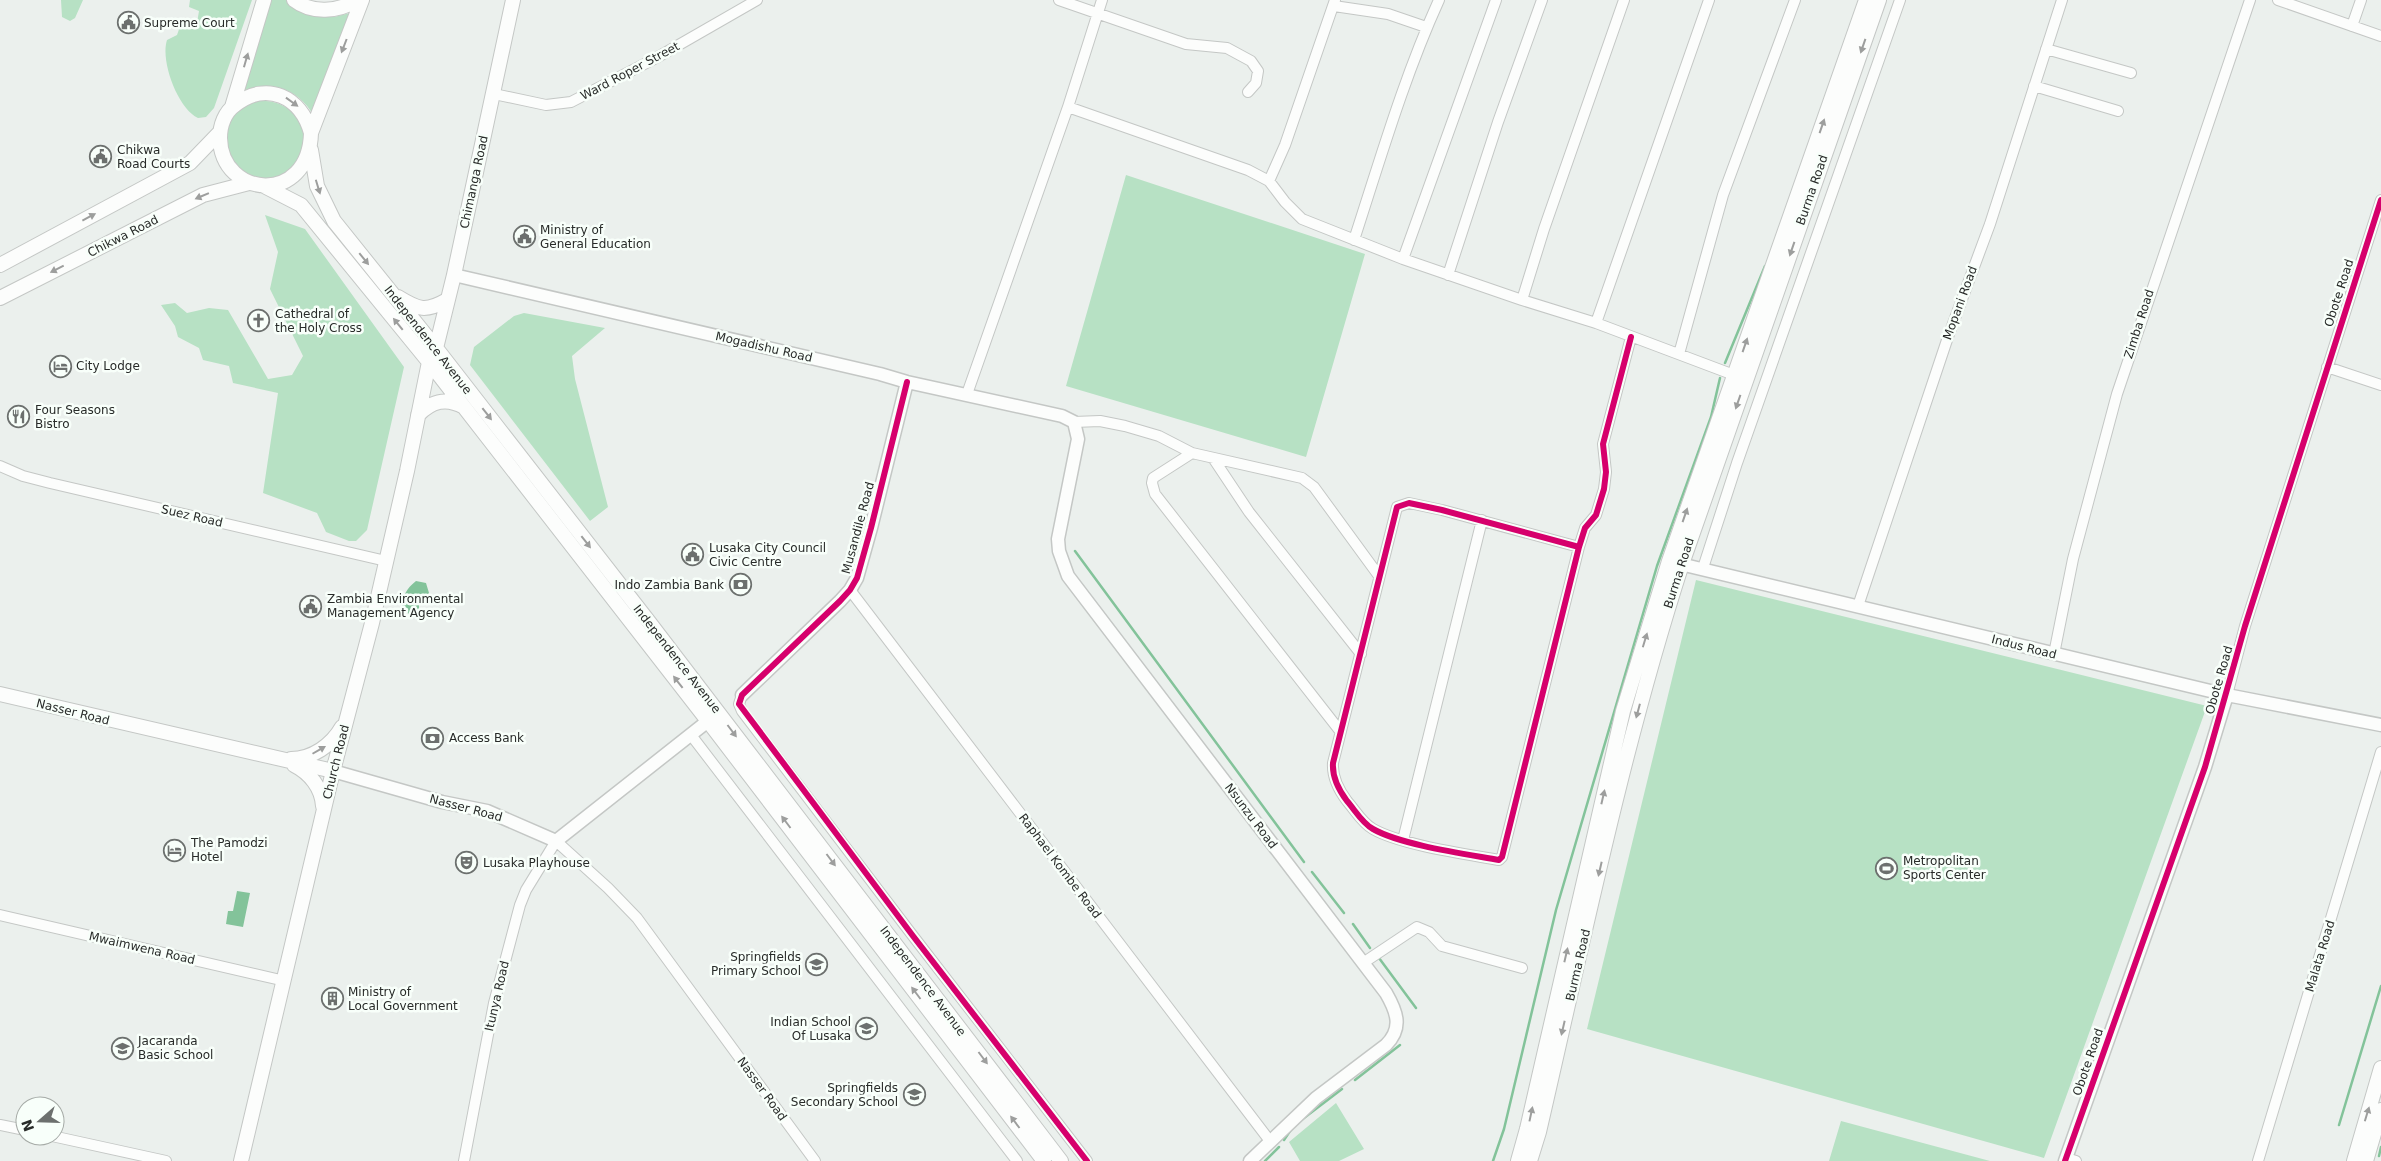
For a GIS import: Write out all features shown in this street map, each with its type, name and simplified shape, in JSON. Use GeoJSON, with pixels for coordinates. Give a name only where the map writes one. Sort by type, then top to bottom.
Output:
{"type":"FeatureCollection","features":[{"type":"Feature","properties":{"kind":"main road"},"geometry":{"type":"LineString","coordinates":[[264,0],[232,107],[223,121],[220,132],[220,148],[226,162],[236,174],[249,183],[264,186],[277,184],[299,172],[306,162],[311,150],[312,133],[362,0]]}},
{"type":"Feature","properties":{"kind":"main road"},"geometry":{"type":"LineString","coordinates":[[294,0],[309,8],[321,10],[344,7],[357,0]]}},
{"type":"Feature","properties":{"kind":"main road","name":"Chimanga Road"},"geometry":{"type":"LineString","coordinates":[[429,362],[436,348],[454,275],[513,0]]}},
{"type":"Feature","properties":{"kind":"main road","name":"Burma Road"},"geometry":{"type":"LineString","coordinates":[[1530,1161],[1539,1132],[1629,747],[1675,563],[1734,375],[1866,0]]}},
{"type":"Feature","properties":{"kind":"main road","name":"Burma Road"},"geometry":{"type":"LineString","coordinates":[[1518,1161],[1528,1129],[1623,711],[1879,0]]}},
{"type":"Feature","properties":{"kind":"main road"},"geometry":{"type":"LineString","coordinates":[[232,107],[244,98],[258,93],[280,96],[298,107],[307,119],[312,133]]}},
{"type":"Feature","properties":{"kind":"main road"},"geometry":{"type":"LineString","coordinates":[[0,264],[190,163],[220,132]]}},
{"type":"Feature","properties":{"kind":"main road","name":"Independence Avenue"},"geometry":{"type":"LineString","coordinates":[[311,150],[317,186],[334,221],[436,348],[1061,1161]]}},
{"type":"Feature","properties":{"kind":"main road","name":"Chikwa Road"},"geometry":{"type":"LineString","coordinates":[[0,298],[203,195],[249,183]]}},
{"type":"Feature","properties":{"kind":"main road","name":"Independence Avenue"},"geometry":{"type":"LineString","coordinates":[[264,186],[301,205],[429,362],[708,721],[1044,1161]]}},
{"type":"Feature","properties":{"kind":"main road"},"geometry":{"type":"LineString","coordinates":[[391,293],[413,306],[423,309],[434,307],[448,300]]}},
{"type":"Feature","properties":{"kind":"main road","name":"Church Road"},"geometry":{"type":"LineString","coordinates":[[241,1161],[333,771],[386,561],[429,362]]}},
{"type":"Feature","properties":{"kind":"main road"},"geometry":{"type":"LineString","coordinates":[[418,415],[429,405],[438,401],[448,401],[465,408]]}},
{"type":"Feature","properties":{"kind":"main road","name":"Nasser Road"},"geometry":{"type":"LineString","coordinates":[[0,694],[333,771]]}},
{"type":"Feature","properties":{"kind":"main road"},"geometry":{"type":"LineString","coordinates":[[277,759],[294,759],[311,755],[326,746],[338,734],[347,719]]}},
{"type":"Feature","properties":{"kind":"main road"},"geometry":{"type":"LineString","coordinates":[[277,759],[296,766],[312,778],[322,796],[323,814]]}},
{"type":"Feature","properties":{"kind":"main road"},"geometry":{"type":"LineString","coordinates":[[2354,1161],[2381,1068]]}},
{"type":"Feature","properties":{"kind":"main road"},"geometry":{"type":"LineString","coordinates":[[2366,1161],[2381,1110]]}},
{"type":"Feature","properties":{"kind":"street","name":"Ward Roper Street"},"geometry":{"type":"LineString","coordinates":[[494,94],[538,104],[571,102],[656,58],[757,0]]}},
{"type":"Feature","properties":{"kind":"street"},"geometry":{"type":"LineString","coordinates":[[1059,0],[1186,44],[1215,46],[1237,51],[1250,61],[1258,71],[1256,83],[1248,92]]}},
{"type":"Feature","properties":{"kind":"street"},"geometry":{"type":"LineString","coordinates":[[966,394],[1068,107],[1102,0]]}},
{"type":"Feature","properties":{"kind":"street"},"geometry":{"type":"LineString","coordinates":[[1354,240],[1401,94],[1426,27],[1439,0]]}},
{"type":"Feature","properties":{"kind":"street"},"geometry":{"type":"LineString","coordinates":[[1403,259],[1496,0]]}},
{"type":"Feature","properties":{"kind":"street"},"geometry":{"type":"LineString","coordinates":[[1448,275],[1498,122],[1542,0]]}},
{"type":"Feature","properties":{"kind":"street"},"geometry":{"type":"LineString","coordinates":[[1522,300],[1544,229],[1624,0]]}},
{"type":"Feature","properties":{"kind":"street"},"geometry":{"type":"LineString","coordinates":[[1596,323],[1709,0]]}},
{"type":"Feature","properties":{"kind":"street"},"geometry":{"type":"LineString","coordinates":[[1679,354],[1723,195],[1795,0]]}},
{"type":"Feature","properties":{"kind":"street"},"geometry":{"type":"LineString","coordinates":[[1703,568],[1737,463],[1900,0]]}},
{"type":"Feature","properties":{"kind":"street","name":"Mopani Road"},"geometry":{"type":"LineString","coordinates":[[1858,606],[1944,346],[1990,224],[2062,0]]}},
{"type":"Feature","properties":{"kind":"street","name":"Zimba Road"},"geometry":{"type":"LineString","coordinates":[[2054,654],[2073,560],[2109,420],[2141,318],[2250,0]]}},
{"type":"Feature","properties":{"kind":"street"},"geometry":{"type":"LineString","coordinates":[[2278,0],[2381,36]]}},
{"type":"Feature","properties":{"kind":"street"},"geometry":{"type":"LineString","coordinates":[[2352,26],[2361,0]]}},
{"type":"Feature","properties":{"kind":"street"},"geometry":{"type":"LineString","coordinates":[[1269,181],[1285,145],[1335,3],[1388,14],[1426,27]]}},
{"type":"Feature","properties":{"kind":"street"},"geometry":{"type":"LineString","coordinates":[[2046,49],[2131,73]]}},
{"type":"Feature","properties":{"kind":"street"},"geometry":{"type":"LineString","coordinates":[[2034,86],[2118,112]]}},
{"type":"Feature","properties":{"kind":"street"},"geometry":{"type":"LineString","coordinates":[[1068,107],[1232,163],[1269,181],[1285,202],[1302,219],[1354,240],[1448,275],[1596,323],[1631,338],[1734,375]]}},
{"type":"Feature","properties":{"kind":"street","name":"Obote Road"},"geometry":{"type":"LineString","coordinates":[[2069,1160],[2205,767],[2246,626],[2381,200]]}},
{"type":"Feature","properties":{"kind":"street","name":"Mogadishu Road"},"geometry":{"type":"LineString","coordinates":[[454,275],[880,374],[907,382],[1062,416],[1074,422]]}},
{"type":"Feature","properties":{"kind":"street"},"geometry":{"type":"LineString","coordinates":[[1579,547],[1482,520],[1408,503],[1399,505],[1396,509],[1361,654],[1340,731],[1333,773],[1344,797],[1372,828],[1403,840],[1458,853],[1499,860],[1502,858],[1579,547],[1585,528],[1596,515],[1604,489],[1606,472],[1603,444],[1631,338]]}},
{"type":"Feature","properties":{"kind":"street"},"geometry":{"type":"LineString","coordinates":[[2327,367],[2381,385]]}},
{"type":"Feature","properties":{"kind":"street","name":"Musandile Road"},"geometry":{"type":"LineString","coordinates":[[742,695],[850,590],[857,578],[907,382]]}},
{"type":"Feature","properties":{"kind":"street"},"geometry":{"type":"LineString","coordinates":[[1074,422],[1100,421],[1141,430],[1159,436],[1192,453],[1292,474],[1309,482],[1379,576]]}},
{"type":"Feature","properties":{"kind":"street","name":"Nsunzu Road"},"geometry":{"type":"LineString","coordinates":[[1074,422],[1078,439],[1058,539],[1059,551],[1068,576],[1363,963],[1395,1008],[1398,1018],[1395,1034],[1386,1045],[1316,1098],[1250,1161]]}},
{"type":"Feature","properties":{"kind":"street"},"geometry":{"type":"LineString","coordinates":[[1192,453],[1153,478],[1152,483],[1155,494],[1340,731]]}},
{"type":"Feature","properties":{"kind":"street"},"geometry":{"type":"LineString","coordinates":[[1213,458],[1249,512],[1361,654]]}},
{"type":"Feature","properties":{"kind":"street","name":"Suez Road"},"geometry":{"type":"LineString","coordinates":[[0,466],[23,476],[50,483],[386,561]]}},
{"type":"Feature","properties":{"kind":"street"},"geometry":{"type":"LineString","coordinates":[[1403,840],[1482,520]]}},
{"type":"Feature","properties":{"kind":"street","name":"Indus Road"},"geometry":{"type":"LineString","coordinates":[[1675,563],[1703,568],[2227,695],[2381,725]]}},
{"type":"Feature","properties":{"kind":"street","name":"Raphael Kombe Road"},"geometry":{"type":"LineString","coordinates":[[850,590],[1270,1141]]}},
{"type":"Feature","properties":{"kind":"street"},"geometry":{"type":"LineString","coordinates":[[742,695],[739,704],[742,711],[912,936],[1087,1161]]}},
{"type":"Feature","properties":{"kind":"street"},"geometry":{"type":"LineString","coordinates":[[556,841],[708,721]]}},
{"type":"Feature","properties":{"kind":"street"},"geometry":{"type":"LineString","coordinates":[[691,735],[1017,1161]]}},
{"type":"Feature","properties":{"kind":"street","name":"Malata Road"},"geometry":{"type":"LineString","coordinates":[[2258,1161],[2381,752]]}},
{"type":"Feature","properties":{"kind":"street","name":"Nasser Road"},"geometry":{"type":"LineString","coordinates":[[333,771],[442,802],[487,811],[556,841],[608,888],[637,918],[816,1161]]}},
{"type":"Feature","properties":{"kind":"street","name":"Itunya Road"},"geometry":{"type":"LineString","coordinates":[[466,1161],[494,1002],[520,905],[526,890],[556,841]]}},
{"type":"Feature","properties":{"kind":"street","name":"Mwaimwena Road"},"geometry":{"type":"LineString","coordinates":[[0,915],[285,981]]}},
{"type":"Feature","properties":{"kind":"street"},"geometry":{"type":"LineString","coordinates":[[1363,963],[1417,927],[1429,932],[1442,946],[1522,968]]}},
{"type":"Feature","properties":{"kind":"street"},"geometry":{"type":"LineString","coordinates":[[0,1125],[15,1128]]}},
{"type":"Feature","properties":{"kind":"street"},"geometry":{"type":"LineString","coordinates":[[65,1139],[166,1161]]}},
{"type":"Feature","properties":{"kind":"shaded area"},"geometry":{"type":"Polygon","coordinates":[[[61,0],[83,0],[75,18],[70,21],[62,17],[61,0]]]}},
{"type":"Feature","properties":{"kind":"shaded area"},"geometry":{"type":"Polygon","coordinates":[[[190,0],[252,0],[214,108],[206,117],[198,118],[184,105],[178,95],[172,84],[166,60],[167,40],[177,35],[183,18],[197,23],[199,11],[189,7],[190,0]]]}},
{"type":"Feature","properties":{"kind":"shaded area"},"geometry":{"type":"Polygon","coordinates":[[[269,0],[286,0],[302,12],[317,17],[334,17],[350,13],[314,116],[300,98],[281,88],[261,86],[239,93],[269,0]]]}},
{"type":"Feature","properties":{"kind":"shaded area"},"geometry":{"type":"Polygon","coordinates":[[[257,101],[273,102],[288,109],[299,120],[305,135],[302,160],[272,183],[235,172],[223,136],[235,114],[257,101]]]}},
{"type":"Feature","properties":{"kind":"shaded area"},"geometry":{"type":"Polygon","coordinates":[[[1126,175],[1365,254],[1306,457],[1066,386],[1126,175]]]}},
{"type":"Feature","properties":{"kind":"shaded area"},"geometry":{"type":"Polygon","coordinates":[[[265,215],[305,229],[404,367],[367,530],[356,541],[349,541],[326,532],[317,513],[263,493],[278,393],[233,383],[229,366],[203,360],[199,348],[178,337],[175,326],[161,305],[175,303],[187,313],[209,308],[228,310],[268,379],[292,375],[303,356],[270,289],[278,252],[265,215]]]}},
{"type":"Feature","properties":{"kind":"shaded area"},"geometry":{"type":"Polygon","coordinates":[[[524,313],[605,328],[572,356],[575,379],[608,507],[590,521],[470,365],[474,347],[514,316],[524,313]]]}},
{"type":"Feature","properties":{"kind":"shaded area","name":"Metropolitan Sports Center"},"geometry":{"type":"Polygon","coordinates":[[[1696,580],[2207,706],[2044,1158],[1587,1029],[1696,580]]]}},
{"type":"Feature","properties":{"kind":"shaded area"},"geometry":{"type":"Polygon","coordinates":[[[416,581],[426,583],[429,593],[419,604],[419,614],[410,615],[402,608],[402,603],[404,596],[416,581]]]}},
{"type":"Feature","properties":{"kind":"shaded area"},"geometry":{"type":"Polygon","coordinates":[[[237,891],[250,893],[243,927],[226,924],[228,911],[233,911],[237,891]]]}},
{"type":"Feature","properties":{"kind":"shaded area"},"geometry":{"type":"Polygon","coordinates":[[[1336,1103],[1364,1149],[1339,1161],[1300,1161],[1289,1142],[1336,1103]]]}},
{"type":"Feature","properties":{"kind":"shaded area"},"geometry":{"type":"Polygon","coordinates":[[[1841,1121],[1990,1161],[1829,1161],[1841,1121]]]}},
{"type":"Feature","properties":{"kind":"waterway"},"geometry":{"type":"LineString","coordinates":[[1725,363],[1765,266]]}},
{"type":"Feature","properties":{"kind":"waterway"},"geometry":{"type":"LineString","coordinates":[[1493,1161],[1504,1129],[1556,910],[1657,566],[1711,417],[1720,378]]}},
{"type":"Feature","properties":{"kind":"waterway"},"geometry":{"type":"LineString","coordinates":[[1075,551],[1304,862]]}},
{"type":"Feature","properties":{"kind":"waterway"},"geometry":{"type":"LineString","coordinates":[[1312,872],[1344,913]]}},
{"type":"Feature","properties":{"kind":"waterway"},"geometry":{"type":"LineString","coordinates":[[1353,924],[1370,948]]}},
{"type":"Feature","properties":{"kind":"waterway"},"geometry":{"type":"LineString","coordinates":[[1379,958],[1416,1008]]}},
{"type":"Feature","properties":{"kind":"waterway"},"geometry":{"type":"LineString","coordinates":[[2339,1125],[2381,986]]}},
{"type":"Feature","properties":{"kind":"waterway"},"geometry":{"type":"LineString","coordinates":[[1355,1080],[1400,1045]]}},
{"type":"Feature","properties":{"kind":"waterway"},"geometry":{"type":"LineString","coordinates":[[1300,1121],[1342,1089]]}},
{"type":"Feature","properties":{"kind":"waterway"},"geometry":{"type":"LineString","coordinates":[[1284,1140],[1292,1128]]}},
{"type":"Feature","properties":{"kind":"waterway"},"geometry":{"type":"LineString","coordinates":[[1265,1161],[1279,1147]]}},
{"type":"Feature","properties":{"kind":"waterway"},"geometry":{"type":"LineString","coordinates":[[2379,1156],[2381,1147]]}},
{"type":"Feature","properties":{"kind":"cycle path"},"geometry":{"type":"LineString","coordinates":[[2065,1161],[2205,767],[2245,626],[2381,200]]}},
{"type":"Feature","properties":{"kind":"cycle path"},"geometry":{"type":"LineString","coordinates":[[1579,547],[1442,510],[1409,503],[1397,507],[1333,763],[1336,783],[1347,801],[1365,823],[1385,835],[1416,844],[1499,860],[1502,857],[1579,547],[1585,528],[1596,515],[1604,489],[1606,472],[1603,444],[1631,337]]}},
{"type":"Feature","properties":{"kind":"cycle path"},"geometry":{"type":"LineString","coordinates":[[907,382],[857,578],[850,590],[840,601],[742,695],[739,704],[913,936],[1087,1161]]}},
{"type":"Feature","properties":{"kind":"place","name":"Supreme Court"},"geometry":{"type":"Point","coordinates":[128,23]}},
{"type":"Feature","properties":{"kind":"place","name":"Chikwa Road Courts"},"geometry":{"type":"Point","coordinates":[101,157]}},
{"type":"Feature","properties":{"kind":"place","name":"Ministry of General Education"},"geometry":{"type":"Point","coordinates":[524,237]}},
{"type":"Feature","properties":{"kind":"place","name":"Cathedral of the Holy Cross"},"geometry":{"type":"Point","coordinates":[259,321]}},
{"type":"Feature","properties":{"kind":"place","name":"City Lodge"},"geometry":{"type":"Point","coordinates":[60,366]}},
{"type":"Feature","properties":{"kind":"place","name":"Four Seasons Bistro"},"geometry":{"type":"Point","coordinates":[19,417]}},
{"type":"Feature","properties":{"kind":"place","name":"Lusaka City Council Civic Centre"},"geometry":{"type":"Point","coordinates":[693,555]}},
{"type":"Feature","properties":{"kind":"place","name":"Indo Zambia Bank"},"geometry":{"type":"Point","coordinates":[740,585]}},
{"type":"Feature","properties":{"kind":"place","name":"Zambia Environmental Management Agency"},"geometry":{"type":"Point","coordinates":[311,606]}},
{"type":"Feature","properties":{"kind":"place","name":"Access Bank"},"geometry":{"type":"Point","coordinates":[433,738]}},
{"type":"Feature","properties":{"kind":"place","name":"The Pamodzi Hotel"},"geometry":{"type":"Point","coordinates":[175,850]}},
{"type":"Feature","properties":{"kind":"place","name":"Lusaka Playhouse"},"geometry":{"type":"Point","coordinates":[467,863]}},
{"type":"Feature","properties":{"kind":"place","name":"Metropolitan Sports Center"},"geometry":{"type":"Point","coordinates":[1887,868]}},
{"type":"Feature","properties":{"kind":"place","name":"Springfields Primary School"},"geometry":{"type":"Point","coordinates":[817,964]}},
{"type":"Feature","properties":{"kind":"place","name":"Ministry of Local Government"},"geometry":{"type":"Point","coordinates":[332,999]}},
{"type":"Feature","properties":{"kind":"place","name":"Indian School Of Lusaka"},"geometry":{"type":"Point","coordinates":[867,1029]}},
{"type":"Feature","properties":{"kind":"place","name":"Jacaranda Basic School"},"geometry":{"type":"Point","coordinates":[122,1048]}},
{"type":"Feature","properties":{"kind":"place","name":"Springfields Secondary School"},"geometry":{"type":"Point","coordinates":[914,1095]}}]}
